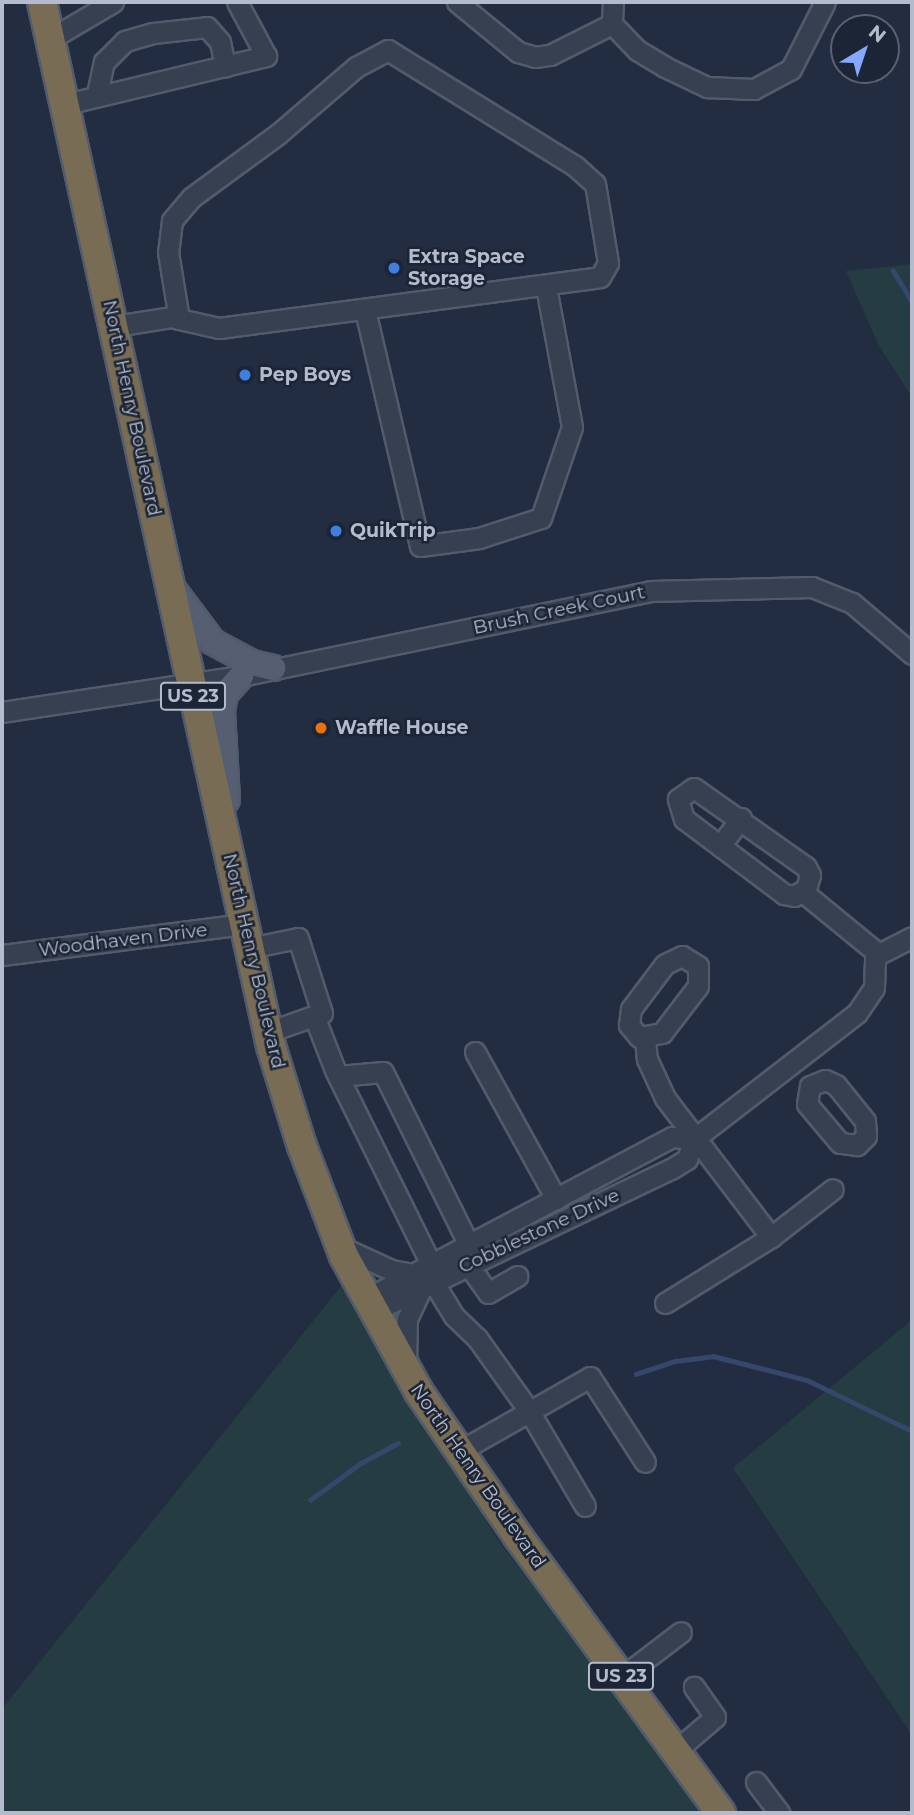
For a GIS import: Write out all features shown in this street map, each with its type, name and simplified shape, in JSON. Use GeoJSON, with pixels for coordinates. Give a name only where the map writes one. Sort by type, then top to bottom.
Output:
{"type":"FeatureCollection","features":[{"type":"Feature","properties":{"kind":"highway","name":"North Henry Boulevard"},"geometry":{"type":"LineString","coordinates":[[42,2],[268,1032],[302,1146],[341,1247],[369,1306],[458,1452],[721,1813]]}},
{"type":"Feature","properties":{"kind":"main road"},"geometry":{"type":"LineString","coordinates":[[169,584],[213,642],[252,663],[273,668]]}},
{"type":"Feature","properties":{"kind":"main road"},"geometry":{"type":"LineString","coordinates":[[233,867],[222,711],[225,694],[242,676]]}},
{"type":"Feature","properties":{"kind":"street"},"geometry":{"type":"LineString","coordinates":[[66,104],[97,94],[266,56],[237,2]]}},
{"type":"Feature","properties":{"kind":"street"},"geometry":{"type":"LineString","coordinates":[[457,2],[518,52],[535,57],[612,24]]}},
{"type":"Feature","properties":{"kind":"street"},"geometry":{"type":"LineString","coordinates":[[613,2],[612,24],[637,50],[707,87],[754,89],[791,69],[825,2]]}},
{"type":"Feature","properties":{"kind":"street"},"geometry":{"type":"LineString","coordinates":[[50,39],[108,3]]}},
{"type":"Feature","properties":{"kind":"street"},"geometry":{"type":"LineString","coordinates":[[97,94],[104,62],[125,41],[153,33],[207,27],[220,42],[225,66]]}},
{"type":"Feature","properties":{"kind":"street"},"geometry":{"type":"LineString","coordinates":[[115,326],[179,319],[219,328],[546,287],[600,277],[608,263],[595,184],[575,166],[388,50],[356,67],[278,134],[191,198],[172,221],[168,252],[179,319]]}},
{"type":"Feature","properties":{"kind":"street"},"geometry":{"type":"LineString","coordinates":[[365,310],[421,546],[479,538],[541,518],[572,427],[546,287]]}},
{"type":"Feature","properties":{"kind":"street","name":"Brush Creek Court"},"geometry":{"type":"LineString","coordinates":[[2,712],[242,676],[651,591],[812,587],[852,603],[912,654]]}},
{"type":"Feature","properties":{"kind":"street"},"geometry":{"type":"LineString","coordinates":[[803,892],[810,880],[806,867],[701,789],[692,788],[680,795],[680,815],[783,894],[803,892],[868,941],[877,955],[912,937]]}},
{"type":"Feature","properties":{"kind":"street"},"geometry":{"type":"LineString","coordinates":[[720,846],[741,818]]}},
{"type":"Feature","properties":{"kind":"street","name":"Woodhaven Drive"},"geometry":{"type":"LineString","coordinates":[[2,955],[247,936],[298,938],[322,1013],[314,1016]]}},
{"type":"Feature","properties":{"kind":"street","name":"Cobblestone Drive"},"geometry":{"type":"LineString","coordinates":[[427,1276],[468,1265],[687,1159],[694,1139],[867,1002],[876,979],[877,955]]}},
{"type":"Feature","properties":{"kind":"street"},"geometry":{"type":"LineString","coordinates":[[268,1032],[314,1016],[427,1276],[454,1317],[477,1338],[529,1411],[585,1506]]}},
{"type":"Feature","properties":{"kind":"street"},"geometry":{"type":"LineString","coordinates":[[645,1038],[653,1078],[694,1139],[771,1237]]}},
{"type":"Feature","properties":{"kind":"street"},"geometry":{"type":"LineString","coordinates":[[475,1052],[556,1199]]}},
{"type":"Feature","properties":{"kind":"street"},"geometry":{"type":"LineString","coordinates":[[792,1063],[812,1085]]}},
{"type":"Feature","properties":{"kind":"street"},"geometry":{"type":"LineString","coordinates":[[338,1076],[383,1072],[468,1243]]}},
{"type":"Feature","properties":{"kind":"street","name":"Cobblestone Drive"},"geometry":{"type":"LineString","coordinates":[[369,1306],[427,1276],[468,1243],[672,1137],[694,1139]]}},
{"type":"Feature","properties":{"kind":"street"},"geometry":{"type":"LineString","coordinates":[[665,1303],[771,1237],[834,1188]]}},
{"type":"Feature","properties":{"kind":"street"},"geometry":{"type":"LineString","coordinates":[[341,1247],[391,1270],[427,1276]]}},
{"type":"Feature","properties":{"kind":"street"},"geometry":{"type":"LineString","coordinates":[[468,1265],[488,1293],[517,1276]]}},
{"type":"Feature","properties":{"kind":"street"},"geometry":{"type":"LineString","coordinates":[[406,1369],[407,1319],[427,1276]]}},
{"type":"Feature","properties":{"kind":"street"},"geometry":{"type":"LineString","coordinates":[[458,1452],[590,1377],[645,1462]]}},
{"type":"Feature","properties":{"kind":"street"},"geometry":{"type":"LineString","coordinates":[[622,1677],[681,1632]]}},
{"type":"Feature","properties":{"kind":"street"},"geometry":{"type":"LineString","coordinates":[[674,1752],[715,1717],[694,1687]]}},
{"type":"Feature","properties":{"kind":"street"},"geometry":{"type":"LineString","coordinates":[[756,1782],[779,1813]]}},
{"type":"Feature","properties":{"kind":"shaded area"},"geometry":{"type":"Polygon","coordinates":[[[912,264],[912,397],[879,346],[846,271],[912,264]]]}},
{"type":"Feature","properties":{"kind":"shaded area"},"geometry":{"type":"Polygon","coordinates":[[[346,1280],[359,1311],[498,1540],[707,1813],[2,1813],[2,1709],[346,1280]]]}},
{"type":"Feature","properties":{"kind":"shaded area"},"geometry":{"type":"Polygon","coordinates":[[[912,1320],[912,1735],[733,1468],[912,1320]]]}},
{"type":"Feature","properties":{"kind":"waterway"},"geometry":{"type":"LineString","coordinates":[[893,270],[912,302]]}},
{"type":"Feature","properties":{"kind":"waterway"},"geometry":{"type":"LineString","coordinates":[[636,1374],[675,1361],[713,1356],[807,1380],[912,1431]]}},
{"type":"Feature","properties":{"kind":"waterway"},"geometry":{"type":"LineString","coordinates":[[310,1500],[361,1463],[398,1443]]}},
{"type":"Feature","properties":{"kind":"place","name":"Extra Space Storage"},"geometry":{"type":"Point","coordinates":[394,268]}},
{"type":"Feature","properties":{"kind":"place","name":"Pep Boys"},"geometry":{"type":"Point","coordinates":[245,375]}},
{"type":"Feature","properties":{"kind":"place","name":"QuikTrip"},"geometry":{"type":"Point","coordinates":[336,531]}},
{"type":"Feature","properties":{"kind":"place","name":"Waffle House"},"geometry":{"type":"Point","coordinates":[321,728]}}]}
